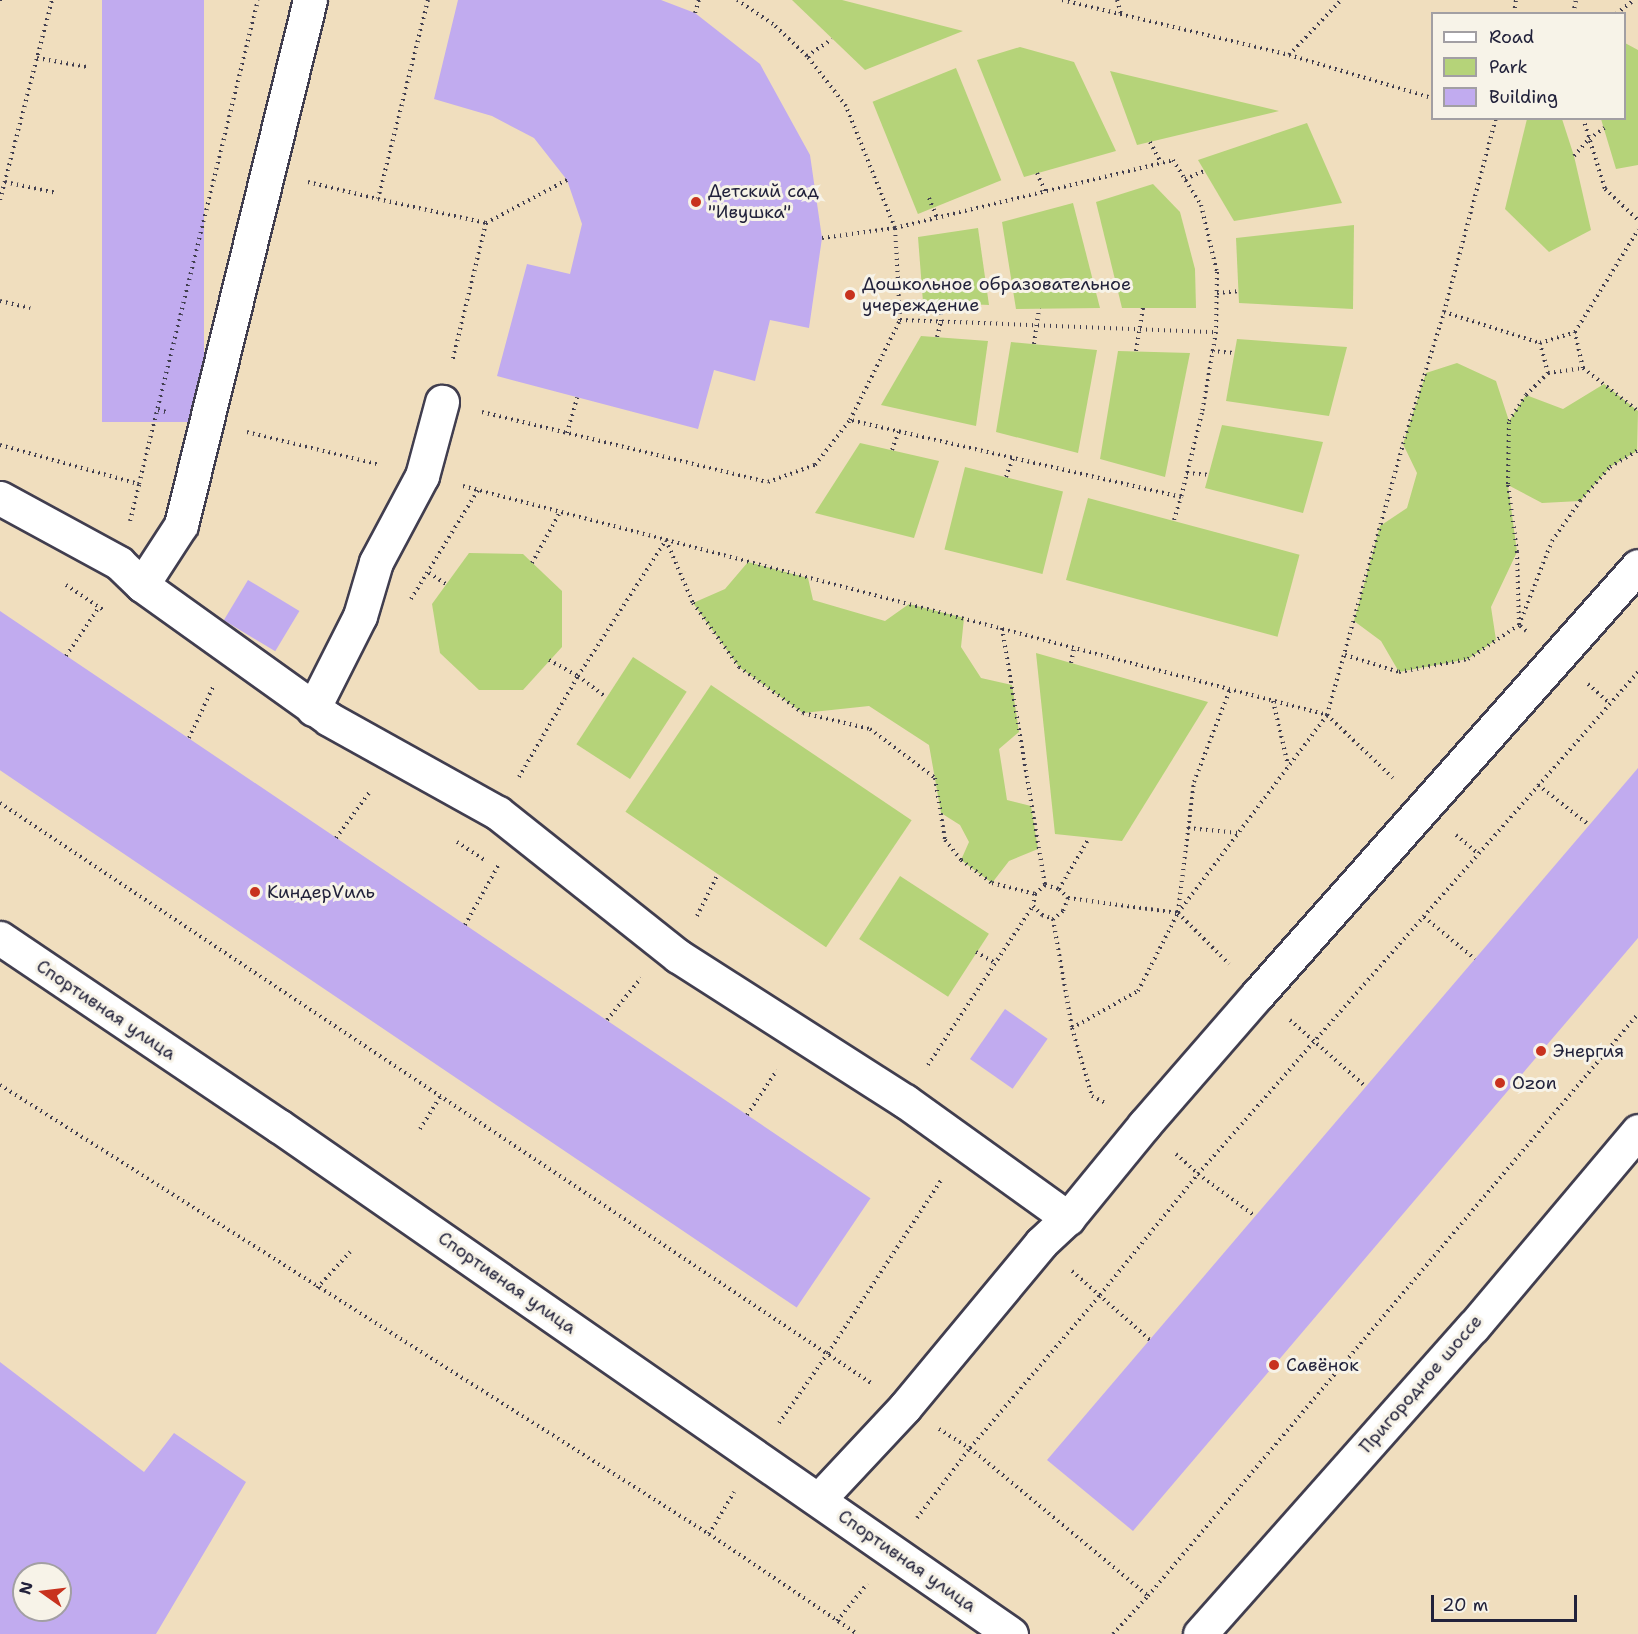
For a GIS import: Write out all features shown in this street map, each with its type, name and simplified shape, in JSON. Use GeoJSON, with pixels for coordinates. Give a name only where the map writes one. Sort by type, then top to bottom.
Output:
{"type":"FeatureCollection","features":[{"type":"Feature","properties":{"kind":"street"},"geometry":{"type":"LineString","coordinates":[[142,585],[181,525],[310,0]]}},
{"type":"Feature","properties":{"kind":"street"},"geometry":{"type":"LineString","coordinates":[[314,709],[360,616],[376,562],[422,476],[442,402]]}},
{"type":"Feature","properties":{"kind":"street"},"geometry":{"type":"LineString","coordinates":[[0,498],[119,563],[142,585],[314,709],[498,813],[678,956],[905,1101],[1068,1218]]}},
{"type":"Feature","properties":{"kind":"street"},"geometry":{"type":"LineString","coordinates":[[819,1499],[905,1407],[1041,1244],[1068,1218],[1144,1125],[1258,994],[1638,566]]}},
{"type":"Feature","properties":{"kind":"street","name":"Спортивная улица"},"geometry":{"type":"LineString","coordinates":[[0,938],[279,1126],[1011,1634]]}},
{"type":"Feature","properties":{"kind":"street","name":"Пригородное шоссе"},"geometry":{"type":"LineString","coordinates":[[1200,1634],[1473,1327],[1638,1131]]}},
{"type":"Feature","properties":{"kind":"path"},"geometry":{"type":"LineString","coordinates":[[0,200],[52,0]]}},
{"type":"Feature","properties":{"kind":"path"},"geometry":{"type":"LineString","coordinates":[[0,445],[139,484],[258,0]]}},
{"type":"Feature","properties":{"kind":"path"},"geometry":{"type":"LineString","coordinates":[[378,199],[428,0]]}},
{"type":"Feature","properties":{"kind":"path"},"geometry":{"type":"LineString","coordinates":[[695,13],[699,0]]}},
{"type":"Feature","properties":{"kind":"path"},"geometry":{"type":"LineString","coordinates":[[486,223],[442,402],[768,482],[814,465],[850,420],[900,320],[895,228],[846,106],[807,56],[773,24],[738,0]]}},
{"type":"Feature","properties":{"kind":"path"},"geometry":{"type":"LineString","coordinates":[[1062,0],[1288,56],[1431,98]]}},
{"type":"Feature","properties":{"kind":"path"},"geometry":{"type":"LineString","coordinates":[[1117,0],[1121,15]]}},
{"type":"Feature","properties":{"kind":"path"},"geometry":{"type":"LineString","coordinates":[[1288,56],[1341,0]]}},
{"type":"Feature","properties":{"kind":"path"},"geometry":{"type":"LineString","coordinates":[[1619,12],[1634,0]]}},
{"type":"Feature","properties":{"kind":"path"},"geometry":{"type":"LineString","coordinates":[[807,56],[832,39]]}},
{"type":"Feature","properties":{"kind":"path"},"geometry":{"type":"LineString","coordinates":[[37,58],[87,67]]}},
{"type":"Feature","properties":{"kind":"path"},"geometry":{"type":"LineString","coordinates":[[1072,1028],[1138,991],[1178,913],[1327,715],[1403,444],[1443,312],[1495,120]]}},
{"type":"Feature","properties":{"kind":"path"},"geometry":{"type":"LineString","coordinates":[[1584,120],[1605,189],[1638,220]]}},
{"type":"Feature","properties":{"kind":"path"},"geometry":{"type":"LineString","coordinates":[[1574,156],[1589,139],[1604,128]]}},
{"type":"Feature","properties":{"kind":"path"},"geometry":{"type":"LineString","coordinates":[[1150,142],[1161,163]]}},
{"type":"Feature","properties":{"kind":"path"},"geometry":{"type":"LineString","coordinates":[[822,238],[895,228],[1173,160],[1201,205],[1217,272],[1216,332],[1202,413],[1174,520]]}},
{"type":"Feature","properties":{"kind":"path"},"geometry":{"type":"LineString","coordinates":[[1185,179],[1204,171]]}},
{"type":"Feature","properties":{"kind":"path"},"geometry":{"type":"LineString","coordinates":[[267,173],[486,223],[567,180]]}},
{"type":"Feature","properties":{"kind":"path"},"geometry":{"type":"LineString","coordinates":[[1037,173],[1045,191]]}},
{"type":"Feature","properties":{"kind":"path"},"geometry":{"type":"LineString","coordinates":[[5,182],[57,193]]}},
{"type":"Feature","properties":{"kind":"path"},"geometry":{"type":"LineString","coordinates":[[929,198],[937,218]]}},
{"type":"Feature","properties":{"kind":"path"},"geometry":{"type":"LineString","coordinates":[[1443,312],[1540,343],[1575,332],[1638,230]]}},
{"type":"Feature","properties":{"kind":"path"},"geometry":{"type":"LineString","coordinates":[[1217,293],[1238,291]]}},
{"type":"Feature","properties":{"kind":"path"},"geometry":{"type":"LineString","coordinates":[[0,302],[30,308]]}},
{"type":"Feature","properties":{"kind":"path"},"geometry":{"type":"LineString","coordinates":[[937,337],[941,321],[941,303]]}},
{"type":"Feature","properties":{"kind":"path"},"geometry":{"type":"LineString","coordinates":[[1034,344],[1039,308]]}},
{"type":"Feature","properties":{"kind":"path"},"geometry":{"type":"LineString","coordinates":[[1137,351],[1142,329],[1143,308]]}},
{"type":"Feature","properties":{"kind":"path"},"geometry":{"type":"LineString","coordinates":[[900,320],[1216,332]]}},
{"type":"Feature","properties":{"kind":"path"},"geometry":{"type":"LineString","coordinates":[[1575,332],[1583,368],[1638,411]]}},
{"type":"Feature","properties":{"kind":"path"},"geometry":{"type":"LineString","coordinates":[[1540,343],[1548,373]]}},
{"type":"Feature","properties":{"kind":"path"},"geometry":{"type":"LineString","coordinates":[[1212,351],[1234,353]]}},
{"type":"Feature","properties":{"kind":"path"},"geometry":{"type":"LineString","coordinates":[[1583,368],[1548,373],[1526,395],[1509,421],[1508,484],[1517,552],[1519,625],[1610,704]]}},
{"type":"Feature","properties":{"kind":"path"},"geometry":{"type":"LineString","coordinates":[[567,433],[577,397]]}},
{"type":"Feature","properties":{"kind":"path"},"geometry":{"type":"LineString","coordinates":[[158,410],[560,512],[1327,715]]}},
{"type":"Feature","properties":{"kind":"path"},"geometry":{"type":"LineString","coordinates":[[850,420],[1181,497]]}},
{"type":"Feature","properties":{"kind":"path"},"geometry":{"type":"LineString","coordinates":[[892,450],[899,431]]}},
{"type":"Feature","properties":{"kind":"path"},"geometry":{"type":"LineString","coordinates":[[1345,655],[1399,672],[1468,659],[1519,625],[1552,541],[1580,501],[1610,466],[1638,450]]}},
{"type":"Feature","properties":{"kind":"path"},"geometry":{"type":"LineString","coordinates":[[1006,477],[1013,458]]}},
{"type":"Feature","properties":{"kind":"path"},"geometry":{"type":"LineString","coordinates":[[1187,472],[1208,475]]}},
{"type":"Feature","properties":{"kind":"path"},"geometry":{"type":"LineString","coordinates":[[532,562],[560,512]]}},
{"type":"Feature","properties":{"kind":"path"},"geometry":{"type":"LineString","coordinates":[[465,925],[498,869],[498,813],[578,676],[666,540]]}},
{"type":"Feature","properties":{"kind":"path"},"geometry":{"type":"LineString","coordinates":[[666,540],[693,603],[739,667],[803,713],[870,729],[935,778],[945,840],[961,860],[992,883],[1035,894]]}},
{"type":"Feature","properties":{"kind":"path"},"geometry":{"type":"LineString","coordinates":[[429,573],[446,584]]}},
{"type":"Feature","properties":{"kind":"path"},"geometry":{"type":"LineString","coordinates":[[60,581],[109,614]]}},
{"type":"Feature","properties":{"kind":"path"},"geometry":{"type":"LineString","coordinates":[[66,656],[99,607]]}},
{"type":"Feature","properties":{"kind":"path"},"geometry":{"type":"LineString","coordinates":[[1002,628],[1045,885]]}},
{"type":"Feature","properties":{"kind":"path"},"geometry":{"type":"LineString","coordinates":[[1071,663],[1074,648]]}},
{"type":"Feature","properties":{"kind":"path"},"geometry":{"type":"LineString","coordinates":[[549,660],[578,676],[606,697]]}},
{"type":"Feature","properties":{"kind":"path"},"geometry":{"type":"LineString","coordinates":[[1148,1596],[969,1448],[1100,1296],[1198,1174],[1638,672]]}},
{"type":"Feature","properties":{"kind":"path"},"geometry":{"type":"LineString","coordinates":[[189,738],[215,683]]}},
{"type":"Feature","properties":{"kind":"path"},"geometry":{"type":"LineString","coordinates":[[1178,913],[1194,782],[1230,689]]}},
{"type":"Feature","properties":{"kind":"path"},"geometry":{"type":"LineString","coordinates":[[1273,701],[1289,766]]}},
{"type":"Feature","properties":{"kind":"path"},"geometry":{"type":"LineString","coordinates":[[1538,785],[1589,825]]}},
{"type":"Feature","properties":{"kind":"path"},"geometry":{"type":"LineString","coordinates":[[336,838],[373,787]]}},
{"type":"Feature","properties":{"kind":"path"},"geometry":{"type":"LineString","coordinates":[[0,804],[828,1353],[943,1176]]}},
{"type":"Feature","properties":{"kind":"path"},"geometry":{"type":"LineString","coordinates":[[1188,828],[1238,833]]}},
{"type":"Feature","properties":{"kind":"path"},"geometry":{"type":"LineString","coordinates":[[450,837],[498,869]]}},
{"type":"Feature","properties":{"kind":"path"},"geometry":{"type":"LineString","coordinates":[[1059,889],[1089,838]]}},
{"type":"Feature","properties":{"kind":"path"},"geometry":{"type":"LineString","coordinates":[[905,1101],[1033,906],[1035,894],[1045,885]]}},
{"type":"Feature","properties":{"kind":"path"},"geometry":{"type":"LineString","coordinates":[[1045,885],[1059,889],[1068,898],[1178,913],[1258,994],[1316,1041],[1366,1087]]}},
{"type":"Feature","properties":{"kind":"path"},"geometry":{"type":"LineString","coordinates":[[1053,919],[1063,911],[1068,898]]}},
{"type":"Feature","properties":{"kind":"path"},"geometry":{"type":"LineString","coordinates":[[1033,906],[1042,915],[1053,919]]}},
{"type":"Feature","properties":{"kind":"path"},"geometry":{"type":"LineString","coordinates":[[1424,917],[1475,959]]}},
{"type":"Feature","properties":{"kind":"path"},"geometry":{"type":"LineString","coordinates":[[1053,919],[1072,1028],[1092,1096],[1144,1125],[1198,1174],[1256,1216]]}},
{"type":"Feature","properties":{"kind":"path"},"geometry":{"type":"LineString","coordinates":[[976,952],[995,963]]}},
{"type":"Feature","properties":{"kind":"path"},"geometry":{"type":"LineString","coordinates":[[1113,1634],[1148,1596],[1638,1014]]}},
{"type":"Feature","properties":{"kind":"path"},"geometry":{"type":"LineString","coordinates":[[747,1115],[778,1069]]}},
{"type":"Feature","properties":{"kind":"path"},"geometry":{"type":"LineString","coordinates":[[0,1085],[317,1288],[709,1534],[857,1634]]}},
{"type":"Feature","properties":{"kind":"path"},"geometry":{"type":"LineString","coordinates":[[420,1129],[441,1096]]}},
{"type":"Feature","properties":{"kind":"path"},"geometry":{"type":"LineString","coordinates":[[317,1288],[350,1252]]}},
{"type":"Feature","properties":{"kind":"green space"},"geometry":{"type":"Polygon","coordinates":[[[792,0],[842,0],[963,31],[865,70],[792,0]]]}},
{"type":"Feature","properties":{"kind":"green space"},"geometry":{"type":"Polygon","coordinates":[[[1626,44],[1638,50],[1638,165],[1616,169],[1601,120],[1626,120],[1626,44]]]}},
{"type":"Feature","properties":{"kind":"green space"},"geometry":{"type":"Polygon","coordinates":[[[1020,47],[1074,62],[1116,151],[1024,177],[977,60],[1020,47]]]}},
{"type":"Feature","properties":{"kind":"green space"},"geometry":{"type":"Polygon","coordinates":[[[956,68],[1001,180],[918,214],[873,102],[956,68]]]}},
{"type":"Feature","properties":{"kind":"green space"},"geometry":{"type":"Polygon","coordinates":[[[1110,71],[1279,111],[1137,145],[1110,71]]]}},
{"type":"Feature","properties":{"kind":"green space"},"geometry":{"type":"Polygon","coordinates":[[[1527,120],[1562,120],[1574,156],[1591,230],[1549,252],[1505,209],[1527,120]]]}},
{"type":"Feature","properties":{"kind":"green space"},"geometry":{"type":"Polygon","coordinates":[[[1307,123],[1342,203],[1234,221],[1198,160],[1307,123]]]}},
{"type":"Feature","properties":{"kind":"green space"},"geometry":{"type":"Polygon","coordinates":[[[1153,184],[1180,212],[1195,269],[1196,308],[1122,308],[1096,202],[1153,184]]]}},
{"type":"Feature","properties":{"kind":"green space"},"geometry":{"type":"Polygon","coordinates":[[[1073,203],[1100,308],[1016,309],[1002,222],[1073,203]]]}},
{"type":"Feature","properties":{"kind":"green space"},"geometry":{"type":"Polygon","coordinates":[[[1354,225],[1353,309],[1239,303],[1236,238],[1354,225]]]}},
{"type":"Feature","properties":{"kind":"green space"},"geometry":{"type":"Polygon","coordinates":[[[978,228],[989,305],[923,302],[918,237],[978,228]]]}},
{"type":"Feature","properties":{"kind":"green space"},"geometry":{"type":"Polygon","coordinates":[[[921,336],[988,341],[976,426],[881,405],[921,336]]]}},
{"type":"Feature","properties":{"kind":"green space"},"geometry":{"type":"Polygon","coordinates":[[[1237,339],[1347,347],[1329,416],[1226,401],[1237,339]]]}},
{"type":"Feature","properties":{"kind":"green space"},"geometry":{"type":"Polygon","coordinates":[[[1011,342],[1097,350],[1078,453],[996,432],[1011,342]]]}},
{"type":"Feature","properties":{"kind":"green space"},"geometry":{"type":"Polygon","coordinates":[[[1118,351],[1190,353],[1165,477],[1100,459],[1118,351]]]}},
{"type":"Feature","properties":{"kind":"green space"},"geometry":{"type":"Polygon","coordinates":[[[1457,363],[1496,381],[1509,421],[1526,395],[1563,409],[1604,384],[1638,411],[1637,451],[1610,467],[1580,501],[1542,503],[1508,485],[1517,552],[1491,607],[1496,640],[1468,659],[1399,672],[1381,641],[1354,621],[1380,526],[1407,508],[1417,473],[1403,444],[1426,373],[1457,363]]]}},
{"type":"Feature","properties":{"kind":"green space"},"geometry":{"type":"Polygon","coordinates":[[[1222,425],[1323,442],[1303,513],[1205,488],[1222,425]]]}},
{"type":"Feature","properties":{"kind":"green space"},"geometry":{"type":"Polygon","coordinates":[[[860,443],[939,461],[914,538],[815,513],[860,443]]]}},
{"type":"Feature","properties":{"kind":"green space"},"geometry":{"type":"Polygon","coordinates":[[[965,467],[1063,491],[1042,574],[944,549],[965,467]]]}},
{"type":"Feature","properties":{"kind":"green space"},"geometry":{"type":"Polygon","coordinates":[[[1088,498],[1300,555],[1278,637],[1066,580],[1088,498]]]}},
{"type":"Feature","properties":{"kind":"green space"},"geometry":{"type":"Polygon","coordinates":[[[469,553],[523,554],[562,591],[562,647],[523,690],[479,690],[440,653],[432,604],[469,553]]]}},
{"type":"Feature","properties":{"kind":"green space"},"geometry":{"type":"Polygon","coordinates":[[[748,562],[808,578],[813,600],[885,621],[909,604],[964,618],[961,647],[981,678],[1012,685],[1019,732],[999,749],[1007,800],[1031,806],[1038,849],[1009,861],[992,883],[961,860],[969,842],[960,825],[941,813],[929,745],[869,706],[803,713],[739,667],[693,603],[725,589],[748,562]]]}},
{"type":"Feature","properties":{"kind":"green space"},"geometry":{"type":"Polygon","coordinates":[[[1036,653],[1208,702],[1122,841],[1055,834],[1036,653]]]}},
{"type":"Feature","properties":{"kind":"green space"},"geometry":{"type":"Polygon","coordinates":[[[633,657],[687,692],[630,779],[576,744],[633,657]]]}},
{"type":"Feature","properties":{"kind":"green space"},"geometry":{"type":"Polygon","coordinates":[[[711,685],[912,820],[826,947],[625,812],[711,685]]]}},
{"type":"Feature","properties":{"kind":"green space"},"geometry":{"type":"Polygon","coordinates":[[[900,876],[989,934],[948,997],[859,939],[900,876]]]}},
{"type":"Feature","properties":{"kind":"building"},"geometry":{"type":"Polygon","coordinates":[[[102,0],[204,0],[204,422],[102,422],[102,0]]]}},
{"type":"Feature","properties":{"kind":"building","name":"Детский сад \"Ивушка\""},"geometry":{"type":"Polygon","coordinates":[[[458,0],[661,0],[695,13],[760,64],[810,155],[822,238],[809,328],[770,320],[755,381],[714,370],[698,429],[497,376],[527,264],[570,274],[582,224],[567,180],[534,138],[492,116],[434,99],[458,0]]]}},
{"type":"Feature","properties":{"kind":"building"},"geometry":{"type":"Polygon","coordinates":[[[248,580],[299,611],[275,651],[224,620],[248,580]]]}},
{"type":"Feature","properties":{"kind":"building"},"geometry":{"type":"Polygon","coordinates":[[[0,611],[870,1198],[797,1308],[0,770],[0,611]]]}},
{"type":"Feature","properties":{"kind":"building"},"geometry":{"type":"Polygon","coordinates":[[[1638,768],[1638,938],[1133,1531],[1047,1460],[1638,768]]]}},
{"type":"Feature","properties":{"kind":"building"},"geometry":{"type":"Polygon","coordinates":[[[1005,1009],[1048,1039],[1013,1089],[970,1059],[1005,1009]]]}},
{"type":"Feature","properties":{"kind":"building"},"geometry":{"type":"Polygon","coordinates":[[[0,1362],[144,1472],[174,1433],[246,1482],[156,1634],[0,1634],[0,1362]]]}},
{"type":"Feature","properties":{"kind":"place","name":"Детский сад \"Ивушка\""},"geometry":{"type":"Point","coordinates":[696,202]}},
{"type":"Feature","properties":{"kind":"place","name":"Дошкольное образовательное учереждение"},"geometry":{"type":"Point","coordinates":[850,295]}},
{"type":"Feature","properties":{"kind":"place","name":"КиндерVиль"},"geometry":{"type":"Point","coordinates":[255,892]}},
{"type":"Feature","properties":{"kind":"place","name":"Энергия"},"geometry":{"type":"Point","coordinates":[1541,1051]}},
{"type":"Feature","properties":{"kind":"place","name":"Ozon"},"geometry":{"type":"Point","coordinates":[1500,1083]}},
{"type":"Feature","properties":{"kind":"place","name":"Савёнок"},"geometry":{"type":"Point","coordinates":[1274,1365]}}]}
